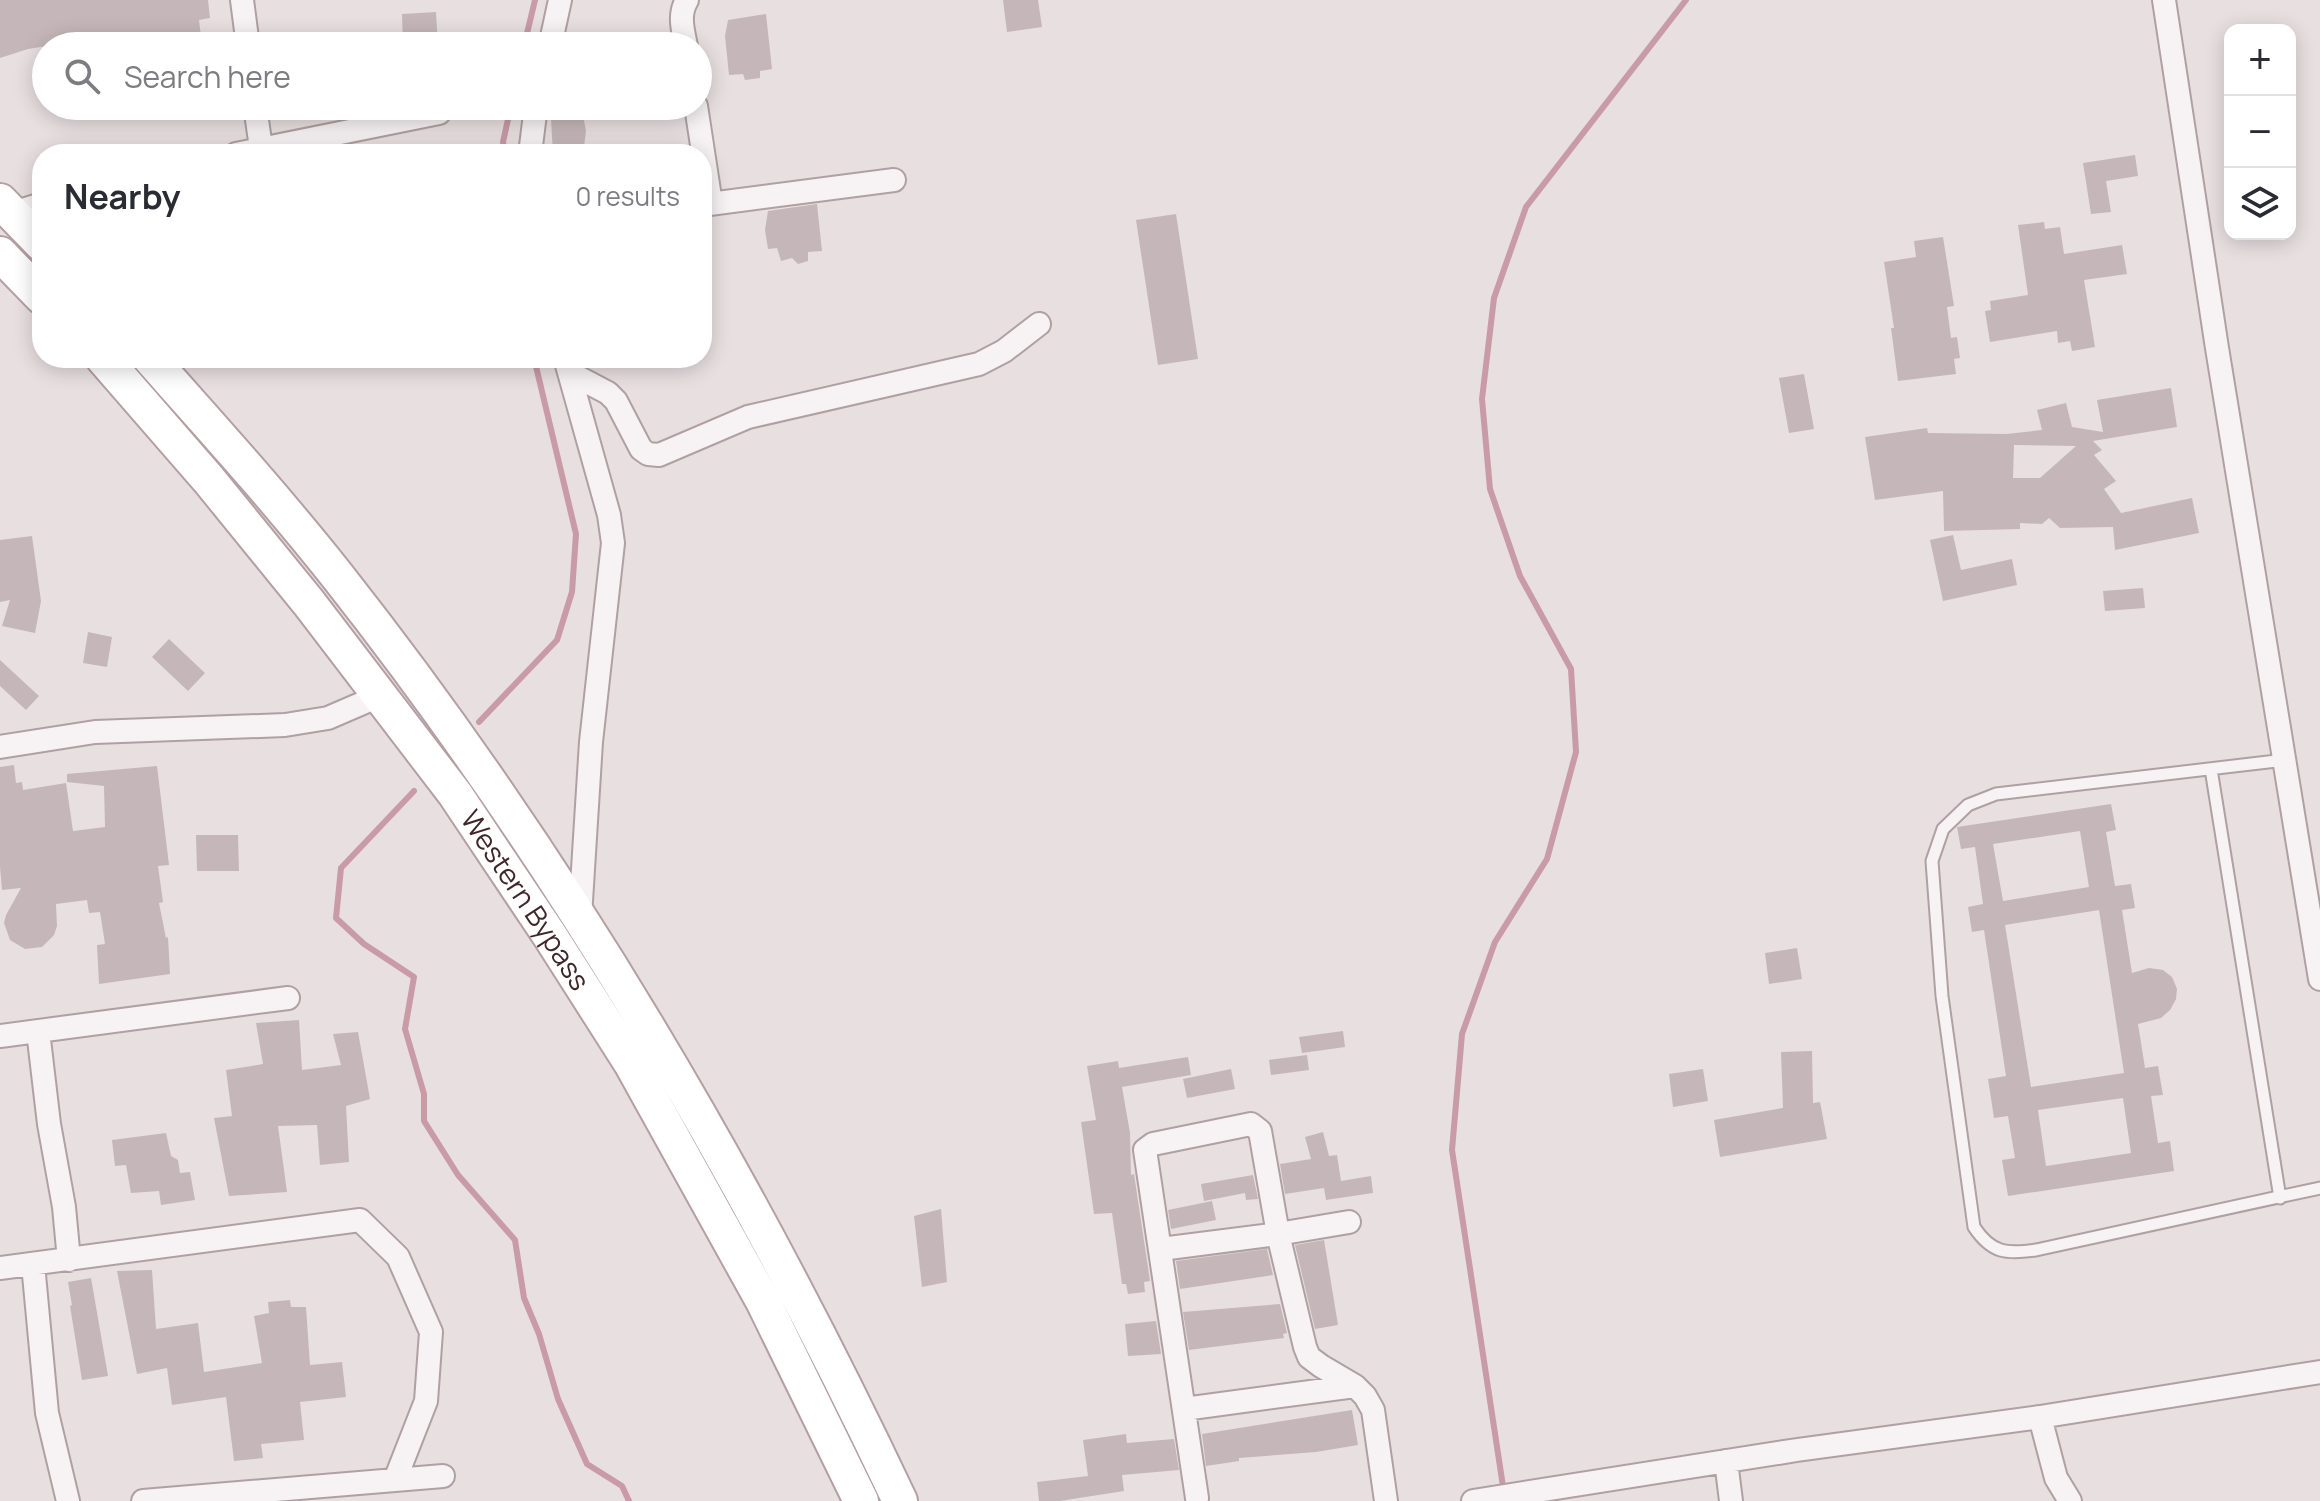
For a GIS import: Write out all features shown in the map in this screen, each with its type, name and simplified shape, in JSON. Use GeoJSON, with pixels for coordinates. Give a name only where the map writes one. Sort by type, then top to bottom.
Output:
{"type":"FeatureCollection","features":[{"type":"Feature","properties":{"kind":"main road"},"geometry":{"type":"LineString","coordinates":[[18,206],[32,228]]}},
{"type":"Feature","properties":{"kind":"main road"},"geometry":{"type":"LineString","coordinates":[[0,254],[32,287]]}},
{"type":"Feature","properties":{"kind":"main road","name":"Western Bypass"},"geometry":{"type":"LineString","coordinates":[[112,368],[209,480],[309,603],[455,794],[550,936],[631,1063],[763,1301],[861,1501]]}},
{"type":"Feature","properties":{"kind":"main road","name":"Western Bypass"},"geometry":{"type":"LineString","coordinates":[[159,368],[338,577],[479,767],[580,919],[661,1047],[794,1285],[900,1501]]}},
{"type":"Feature","properties":{"kind":"street"},"geometry":{"type":"LineString","coordinates":[[242,0],[246,32]]}},
{"type":"Feature","properties":{"kind":"street"},"geometry":{"type":"LineString","coordinates":[[553,32],[560,0]]}},
{"type":"Feature","properties":{"kind":"street"},"geometry":{"type":"LineString","coordinates":[[684,32],[682,8],[687,0]]}},
{"type":"Feature","properties":{"kind":"street"},"geometry":{"type":"LineString","coordinates":[[2164,0],[2217,348],[2320,979]]}},
{"type":"Feature","properties":{"kind":"street"},"geometry":{"type":"LineString","coordinates":[[257,120],[260,144]]}},
{"type":"Feature","properties":{"kind":"street"},"geometry":{"type":"LineString","coordinates":[[281,144],[403,120]]}},
{"type":"Feature","properties":{"kind":"street"},"geometry":{"type":"LineString","coordinates":[[531,144],[534,120]]}},
{"type":"Feature","properties":{"kind":"street"},"geometry":{"type":"LineString","coordinates":[[698,120],[700,144]]}},
{"type":"Feature","properties":{"kind":"street"},"geometry":{"type":"LineString","coordinates":[[712,203],[894,180]]}},
{"type":"Feature","properties":{"kind":"street"},"geometry":{"type":"LineString","coordinates":[[570,368],[608,393],[616,401],[641,449],[648,454],[659,455],[748,417],[979,364],[1004,351],[1039,324]]}},
{"type":"Feature","properties":{"kind":"street"},"geometry":{"type":"LineString","coordinates":[[568,368],[609,515],[613,543],[591,742],[580,919]]}},
{"type":"Feature","properties":{"kind":"street"},"geometry":{"type":"LineString","coordinates":[[0,747],[95,732],[285,725],[328,718],[379,696]]}},
{"type":"Feature","properties":{"kind":"street"},"geometry":{"type":"LineString","coordinates":[[0,1036],[288,998]]}},
{"type":"Feature","properties":{"kind":"street"},"geometry":{"type":"LineString","coordinates":[[38,1031],[69,1260]]}},
{"type":"Feature","properties":{"kind":"street"},"geometry":{"type":"LineString","coordinates":[[1197,1498],[1145,1150],[1153,1144],[1245,1124],[1256,1126],[1260,1131],[1278,1234],[1305,1347],[1309,1357],[1355,1386],[1373,1410],[1386,1501]]}},
{"type":"Feature","properties":{"kind":"street"},"geometry":{"type":"LineString","coordinates":[[0,1268],[360,1220],[398,1257],[431,1332],[426,1401],[395,1480]]}},
{"type":"Feature","properties":{"kind":"street"},"geometry":{"type":"LineString","coordinates":[[1161,1249],[1349,1222]]}},
{"type":"Feature","properties":{"kind":"street"},"geometry":{"type":"LineString","coordinates":[[33,1264],[47,1413],[68,1501]]}},
{"type":"Feature","properties":{"kind":"street"},"geometry":{"type":"LineString","coordinates":[[1473,1501],[2320,1372]]}},
{"type":"Feature","properties":{"kind":"street"},"geometry":{"type":"LineString","coordinates":[[1184,1409],[1355,1386]]}},
{"type":"Feature","properties":{"kind":"street"},"geometry":{"type":"LineString","coordinates":[[2040,1417],[2056,1478],[2070,1501]]}},
{"type":"Feature","properties":{"kind":"street"},"geometry":{"type":"LineString","coordinates":[[1726,1461],[1731,1501]]}},
{"type":"Feature","properties":{"kind":"street"},"geometry":{"type":"LineString","coordinates":[[143,1501],[202,1499],[443,1476]]}},
{"type":"Feature","properties":{"kind":"lane"},"geometry":{"type":"LineString","coordinates":[[2285,760],[1996,794],[1968,805],[1943,829],[1932,861],[1933,899],[1942,996],[1974,1227],[1982,1239],[1996,1250],[2013,1253],[2036,1250],[2320,1188]]}},
{"type":"Feature","properties":{"kind":"lane"},"geometry":{"type":"LineString","coordinates":[[2211,769],[2280,1198]]}},
{"type":"Feature","properties":{"kind":"building"},"geometry":{"type":"Polygon","coordinates":[[[0,0],[208,0],[210,18],[199,20],[200,32],[32,32],[32,48],[0,58],[0,0]]]}},
{"type":"Feature","properties":{"kind":"building"},"geometry":{"type":"Polygon","coordinates":[[[1003,0],[1038,0],[1042,27],[1007,32],[1003,0]]]}},
{"type":"Feature","properties":{"kind":"building"},"geometry":{"type":"Polygon","coordinates":[[[436,12],[437,32],[403,32],[402,14],[436,12]]]}},
{"type":"Feature","properties":{"kind":"building"},"geometry":{"type":"Polygon","coordinates":[[[766,14],[772,69],[760,71],[760,78],[745,80],[743,74],[729,75],[725,36],[728,20],[766,14]]]}},
{"type":"Feature","properties":{"kind":"building"},"geometry":{"type":"Polygon","coordinates":[[[551,120],[584,120],[584,144],[552,144],[551,120]]]}},
{"type":"Feature","properties":{"kind":"building"},"geometry":{"type":"Polygon","coordinates":[[[2135,155],[2138,176],[2106,181],[2111,212],[2091,214],[2083,163],[2135,155]]]}},
{"type":"Feature","properties":{"kind":"building"},"geometry":{"type":"Polygon","coordinates":[[[817,204],[822,251],[808,252],[808,261],[798,264],[792,258],[781,261],[777,248],[768,249],[765,230],[768,211],[817,204]]]}},
{"type":"Feature","properties":{"kind":"building"},"geometry":{"type":"Polygon","coordinates":[[[1176,214],[1198,359],[1158,365],[1136,220],[1176,214]]]}},
{"type":"Feature","properties":{"kind":"building"},"geometry":{"type":"Polygon","coordinates":[[[2044,222],[2045,229],[2060,227],[2064,254],[2122,245],[2127,274],[2084,280],[2095,347],[2072,351],[2070,341],[2058,343],[2057,331],[1990,342],[1985,311],[1991,310],[1990,301],[2028,295],[2018,225],[2044,222]]]}},
{"type":"Feature","properties":{"kind":"building"},"geometry":{"type":"Polygon","coordinates":[[[1943,237],[1954,306],[1947,307],[1951,338],[1957,337],[1960,358],[1954,359],[1956,374],[1898,381],[1884,262],[1916,257],[1914,241],[1943,237]]]}},
{"type":"Feature","properties":{"kind":"building"},"geometry":{"type":"Polygon","coordinates":[[[1804,374],[1814,429],[1789,433],[1779,378],[1804,374]]]}},
{"type":"Feature","properties":{"kind":"building"},"geometry":{"type":"Polygon","coordinates":[[[2171,388],[2177,427],[2093,441],[2102,450],[2094,455],[2116,481],[2104,489],[2121,513],[2192,498],[2199,533],[2115,550],[2113,527],[2060,528],[2049,518],[2042,524],[2020,523],[2020,529],[1944,531],[1943,491],[1875,500],[1865,437],[1927,428],[1928,433],[2006,434],[2042,430],[2037,410],[2066,403],[2072,427],[2103,432],[2097,400],[2171,388]],[[2014,445],[2013,478],[2040,478],[2076,446],[2014,445]]]}},
{"type":"Feature","properties":{"kind":"building"},"geometry":{"type":"Polygon","coordinates":[[[1953,535],[1961,570],[2012,559],[2017,585],[1943,601],[1930,540],[1953,535]]]}},
{"type":"Feature","properties":{"kind":"building"},"geometry":{"type":"Polygon","coordinates":[[[32,536],[41,601],[35,633],[2,626],[10,600],[0,602],[0,540],[32,536]]]}},
{"type":"Feature","properties":{"kind":"building"},"geometry":{"type":"Polygon","coordinates":[[[2143,588],[2145,608],[2105,611],[2103,591],[2143,588]]]}},
{"type":"Feature","properties":{"kind":"building"},"geometry":{"type":"Polygon","coordinates":[[[88,632],[112,637],[107,667],[83,663],[88,632]]]}},
{"type":"Feature","properties":{"kind":"building"},"geometry":{"type":"Polygon","coordinates":[[[169,639],[205,673],[188,691],[152,657],[169,639]]]}},
{"type":"Feature","properties":{"kind":"building"},"geometry":{"type":"Polygon","coordinates":[[[0,660],[39,696],[26,710],[0,686],[0,660]]]}},
{"type":"Feature","properties":{"kind":"building"},"geometry":{"type":"Polygon","coordinates":[[[14,765],[16,783],[22,782],[23,790],[66,783],[73,831],[105,827],[104,786],[67,782],[67,774],[157,766],[169,865],[158,866],[163,902],[159,903],[168,937],[170,974],[99,984],[97,945],[105,944],[100,912],[89,913],[87,900],[56,904],[57,926],[54,935],[42,947],[25,949],[10,940],[4,923],[21,888],[2,890],[0,767],[14,765]]]}},
{"type":"Feature","properties":{"kind":"building"},"geometry":{"type":"Polygon","coordinates":[[[2111,804],[2116,830],[2106,832],[2115,886],[2131,884],[2135,908],[2122,910],[2132,973],[2149,968],[2163,970],[2172,977],[2177,989],[2170,1010],[2161,1018],[2138,1024],[2145,1068],[2158,1066],[2163,1095],[2151,1096],[2158,1143],[2170,1141],[2174,1171],[2008,1196],[2002,1160],[2015,1158],[2008,1116],[1994,1118],[1988,1079],[2006,1076],[1984,930],[1972,932],[1968,907],[1983,904],[1975,847],[1961,849],[1957,827],[2111,804]],[[2080,831],[1993,844],[2003,901],[2089,887],[2080,831]],[[2099,910],[2005,925],[2031,1087],[2124,1073],[2099,910]],[[2123,1098],[2038,1110],[2046,1166],[2131,1153],[2123,1098]]]}},
{"type":"Feature","properties":{"kind":"building"},"geometry":{"type":"Polygon","coordinates":[[[196,835],[238,835],[239,871],[197,871],[196,835]]]}},
{"type":"Feature","properties":{"kind":"building"},"geometry":{"type":"Polygon","coordinates":[[[1797,948],[1802,979],[1769,984],[1765,953],[1797,948]]]}},
{"type":"Feature","properties":{"kind":"building"},"geometry":{"type":"Polygon","coordinates":[[[299,1020],[302,1070],[341,1065],[333,1034],[358,1032],[370,1099],[346,1106],[349,1162],[320,1165],[317,1125],[278,1126],[287,1192],[229,1196],[214,1118],[232,1116],[226,1070],[263,1064],[256,1023],[299,1020]]]}},
{"type":"Feature","properties":{"kind":"building"},"geometry":{"type":"Polygon","coordinates":[[[1343,1031],[1345,1047],[1302,1053],[1299,1037],[1343,1031]]]}},
{"type":"Feature","properties":{"kind":"building"},"geometry":{"type":"Polygon","coordinates":[[[1812,1051],[1813,1103],[1820,1102],[1827,1139],[1720,1157],[1714,1120],[1783,1108],[1781,1052],[1812,1051]]]}},
{"type":"Feature","properties":{"kind":"building"},"geometry":{"type":"Polygon","coordinates":[[[1307,1055],[1309,1070],[1271,1075],[1269,1060],[1307,1055]]]}},
{"type":"Feature","properties":{"kind":"building"},"geometry":{"type":"Polygon","coordinates":[[[1188,1057],[1191,1075],[1122,1087],[1130,1133],[1131,1175],[1134,1174],[1150,1281],[1144,1282],[1145,1292],[1128,1294],[1126,1284],[1122,1284],[1112,1213],[1094,1214],[1081,1122],[1096,1120],[1087,1066],[1118,1061],[1119,1068],[1188,1057]]]}},
{"type":"Feature","properties":{"kind":"building"},"geometry":{"type":"Polygon","coordinates":[[[1231,1069],[1235,1089],[1187,1098],[1183,1079],[1231,1069]]]}},
{"type":"Feature","properties":{"kind":"building"},"geometry":{"type":"Polygon","coordinates":[[[1703,1069],[1708,1101],[1673,1107],[1669,1074],[1703,1069]]]}},
{"type":"Feature","properties":{"kind":"building"},"geometry":{"type":"Polygon","coordinates":[[[1323,1132],[1329,1156],[1337,1155],[1341,1181],[1371,1176],[1373,1193],[1326,1200],[1324,1188],[1285,1194],[1280,1164],[1311,1159],[1305,1137],[1323,1132]]]}},
{"type":"Feature","properties":{"kind":"building"},"geometry":{"type":"Polygon","coordinates":[[[166,1133],[171,1156],[178,1160],[180,1173],[190,1172],[195,1200],[161,1205],[159,1191],[131,1193],[126,1165],[115,1166],[112,1140],[166,1133]]]}},
{"type":"Feature","properties":{"kind":"building"},"geometry":{"type":"Polygon","coordinates":[[[1253,1175],[1258,1199],[1246,1200],[1245,1193],[1204,1201],[1201,1184],[1253,1175]]]}},
{"type":"Feature","properties":{"kind":"building"},"geometry":{"type":"Polygon","coordinates":[[[1212,1201],[1216,1220],[1171,1229],[1168,1210],[1212,1201]]]}},
{"type":"Feature","properties":{"kind":"building"},"geometry":{"type":"Polygon","coordinates":[[[941,1209],[947,1282],[922,1287],[914,1216],[941,1209]]]}},
{"type":"Feature","properties":{"kind":"building"},"geometry":{"type":"Polygon","coordinates":[[[1324,1240],[1338,1325],[1315,1329],[1295,1245],[1324,1240]]]}},
{"type":"Feature","properties":{"kind":"building"},"geometry":{"type":"Polygon","coordinates":[[[1267,1249],[1273,1275],[1180,1289],[1176,1261],[1267,1249]]]}},
{"type":"Feature","properties":{"kind":"building"},"geometry":{"type":"Polygon","coordinates":[[[152,1270],[156,1329],[198,1323],[204,1372],[262,1363],[254,1316],[269,1313],[268,1302],[290,1300],[291,1307],[306,1307],[310,1365],[342,1362],[346,1397],[300,1402],[304,1440],[261,1444],[263,1458],[234,1461],[226,1397],[172,1405],[167,1368],[137,1374],[117,1271],[152,1270]]]}},
{"type":"Feature","properties":{"kind":"building"},"geometry":{"type":"Polygon","coordinates":[[[91,1278],[108,1376],[82,1380],[68,1282],[91,1278]]]}},
{"type":"Feature","properties":{"kind":"building"},"geometry":{"type":"Polygon","coordinates":[[[1280,1304],[1287,1333],[1283,1334],[1284,1338],[1189,1350],[1183,1312],[1280,1304]]]}},
{"type":"Feature","properties":{"kind":"building"},"geometry":{"type":"Polygon","coordinates":[[[1156,1321],[1161,1354],[1128,1356],[1125,1324],[1156,1321]]]}},
{"type":"Feature","properties":{"kind":"building"},"geometry":{"type":"Polygon","coordinates":[[[1352,1410],[1358,1445],[1239,1458],[1239,1461],[1206,1466],[1202,1434],[1352,1410]]]}},
{"type":"Feature","properties":{"kind":"building"},"geometry":{"type":"Polygon","coordinates":[[[1126,1434],[1127,1443],[1174,1439],[1179,1470],[1122,1475],[1124,1491],[1060,1501],[1039,1501],[1037,1482],[1088,1476],[1083,1440],[1126,1434]]]}},
{"type":"Feature","properties":{"kind":"waterway"},"geometry":{"type":"LineString","coordinates":[[527,32],[535,0]]}},
{"type":"Feature","properties":{"kind":"waterway"},"geometry":{"type":"LineString","coordinates":[[1504,1493],[1452,1150],[1462,1034],[1495,942],[1547,859],[1576,752],[1571,669],[1520,576],[1490,489],[1482,399],[1494,298],[1526,207],[1686,0]]}},
{"type":"Feature","properties":{"kind":"waterway"},"geometry":{"type":"LineString","coordinates":[[503,144],[508,120]]}},
{"type":"Feature","properties":{"kind":"waterway"},"geometry":{"type":"LineString","coordinates":[[479,722],[557,640],[572,592],[576,534],[536,368]]}},
{"type":"Feature","properties":{"kind":"waterway"},"geometry":{"type":"LineString","coordinates":[[414,791],[341,868],[336,918],[364,944],[414,977],[405,1029],[424,1094],[424,1121],[458,1175],[515,1240],[524,1298],[539,1334],[558,1399],[587,1464],[622,1486],[629,1501]]}}]}
